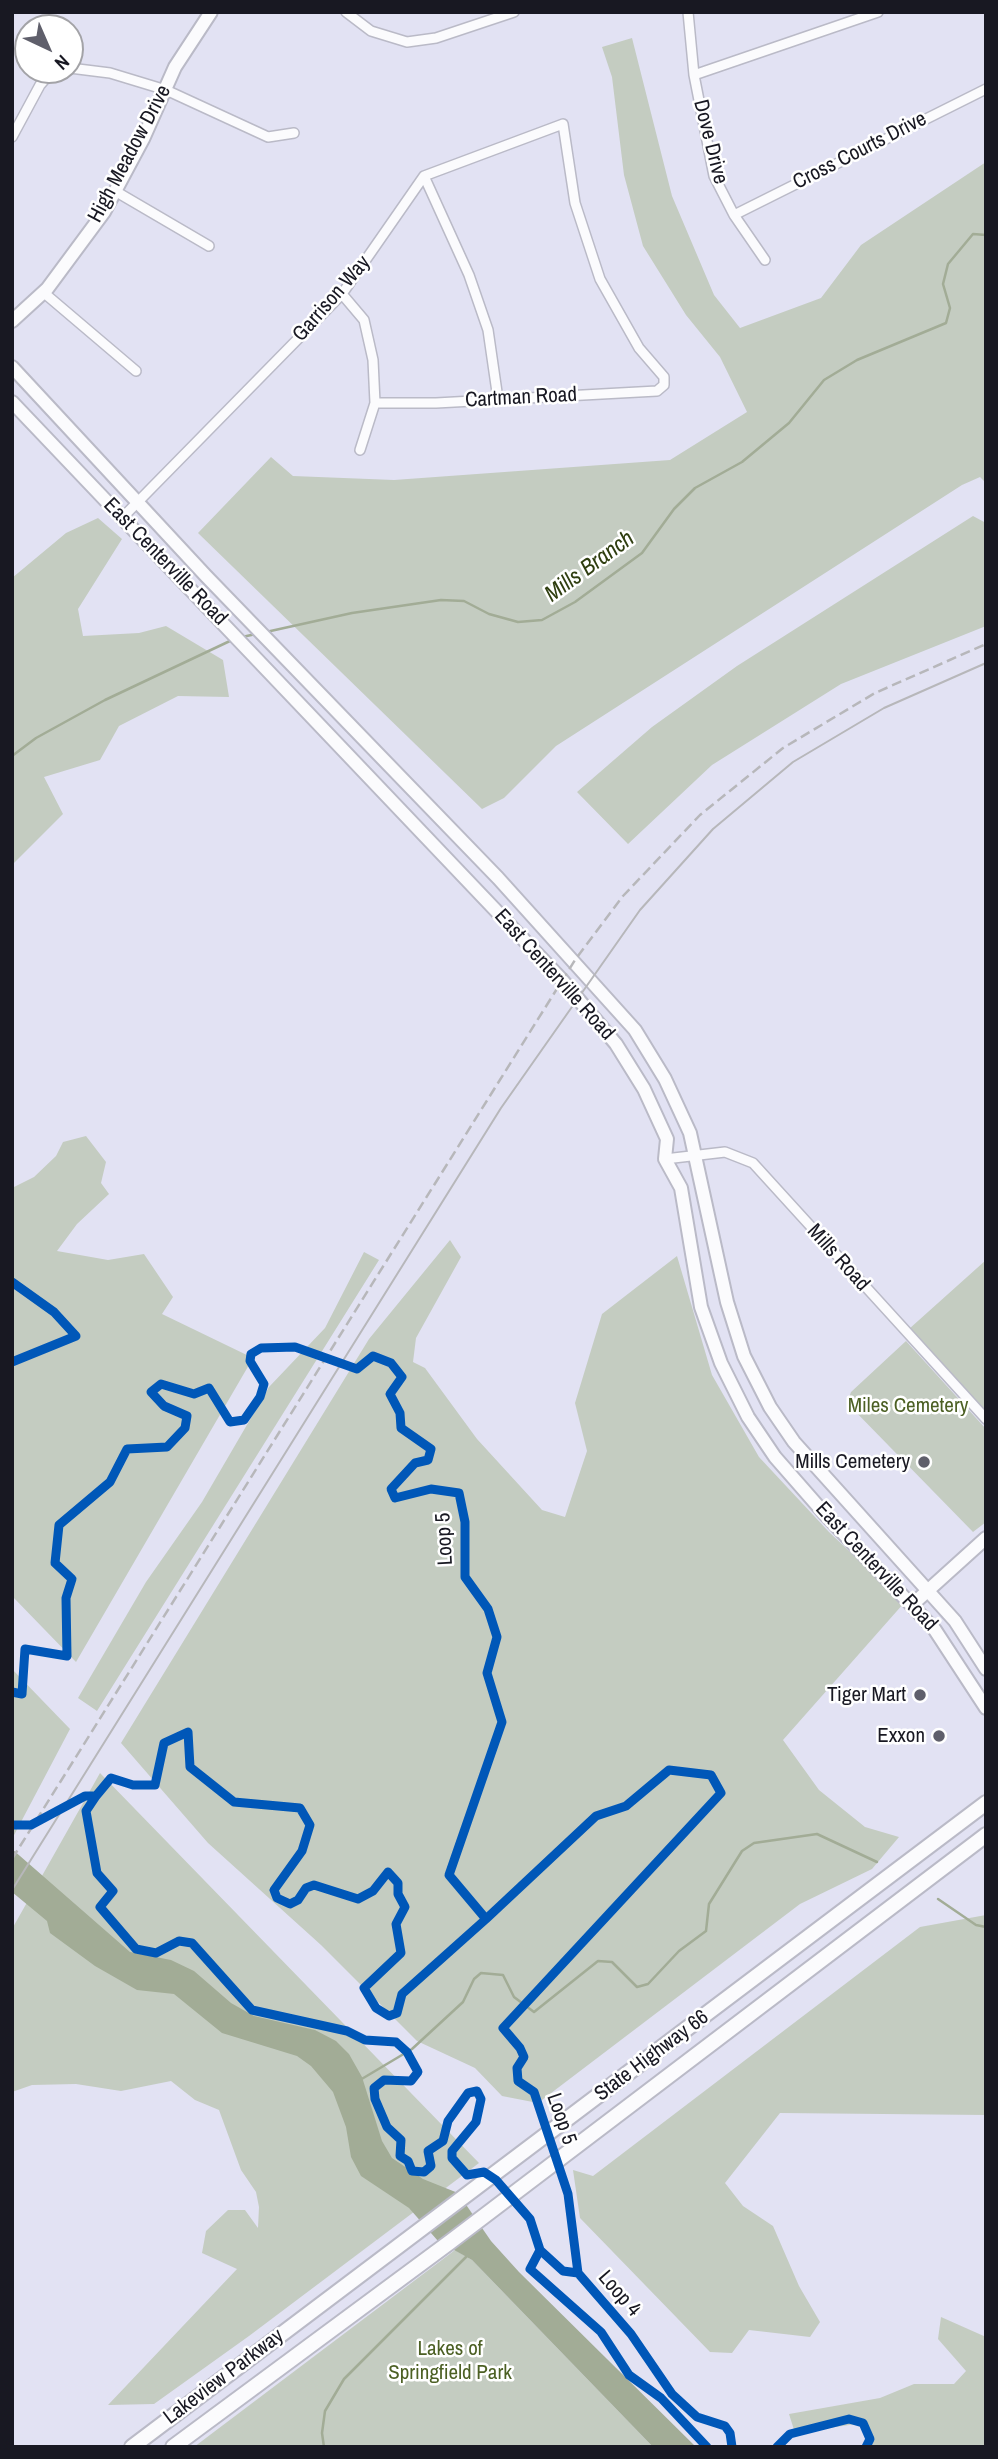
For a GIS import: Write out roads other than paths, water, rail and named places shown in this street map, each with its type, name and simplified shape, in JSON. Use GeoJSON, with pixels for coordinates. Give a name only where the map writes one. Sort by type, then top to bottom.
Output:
{"type":"FeatureCollection","features":[{"type":"Feature","properties":{"kind":"main road","name":"High Meadow Drive"},"geometry":{"type":"LineString","coordinates":[[12,321],[43,292],[104,212],[176,67],[211,12]]}},
{"type":"Feature","properties":{"kind":"main road","name":"East Centerville Road"},"geometry":{"type":"LineString","coordinates":[[12,367],[206,576],[498,878],[617,1006],[649,1051],[690,1133],[727,1302],[744,1356],[770,1407],[794,1442],[955,1621],[986,1669]]}},
{"type":"Feature","properties":{"kind":"main road","name":"East Centerville Road"},"geometry":{"type":"LineString","coordinates":[[12,402],[578,997],[616,1044],[632,1069],[667,1139],[665,1159],[681,1188],[701,1307],[721,1363],[748,1417],[775,1457],[824,1513],[913,1604],[948,1648],[986,1708]]}},
{"type":"Feature","properties":{"kind":"main road"},"geometry":{"type":"LineString","coordinates":[[353,760],[369,744]]}},
{"type":"Feature","properties":{"kind":"main road"},"geometry":{"type":"LineString","coordinates":[[481,894],[498,878]]}},
{"type":"Feature","properties":{"kind":"main road"},"geometry":{"type":"LineString","coordinates":[[632,1069],[649,1051]]}},
{"type":"Feature","properties":{"kind":"main road"},"geometry":{"type":"LineString","coordinates":[[913,1604],[986,1538]]}},
{"type":"Feature","properties":{"kind":"main road","name":"State Highway 66"},"geometry":{"type":"LineString","coordinates":[[316,2307],[986,1803]]}},
{"type":"Feature","properties":{"kind":"main road","name":"State Highway 66"},"geometry":{"type":"LineString","coordinates":[[331,2330],[986,1835]]}},
{"type":"Feature","properties":{"kind":"main road","name":"Lakeview Parkway"},"geometry":{"type":"LineString","coordinates":[[132,2447],[316,2307]]}},
{"type":"Feature","properties":{"kind":"main road","name":"Lakeview Parkway"},"geometry":{"type":"LineString","coordinates":[[173,2447],[331,2330]]}},
{"type":"Feature","properties":{"kind":"street"},"geometry":{"type":"LineString","coordinates":[[346,12],[371,31],[407,42],[436,38],[514,12]]}},
{"type":"Feature","properties":{"kind":"street","name":"Dove Drive"},"geometry":{"type":"LineString","coordinates":[[688,12],[694,75],[714,176],[734,215],[765,260]]}},
{"type":"Feature","properties":{"kind":"street"},"geometry":{"type":"LineString","coordinates":[[694,75],[878,12]]}},
{"type":"Feature","properties":{"kind":"street"},"geometry":{"type":"LineString","coordinates":[[84,70],[110,73],[166,90],[268,137],[294,133]]}},
{"type":"Feature","properties":{"kind":"street"},"geometry":{"type":"LineString","coordinates":[[12,137],[41,84]]}},
{"type":"Feature","properties":{"kind":"street","name":"Cross Courts Drive"},"geometry":{"type":"LineString","coordinates":[[734,215],[986,89]]}},
{"type":"Feature","properties":{"kind":"street","name":"Cartman Road"},"geometry":{"type":"LineString","coordinates":[[375,402],[657,391],[664,385],[664,377],[639,348],[600,279],[575,203],[563,124],[424,176]]}},
{"type":"Feature","properties":{"kind":"street"},"geometry":{"type":"LineString","coordinates":[[424,176],[469,275],[488,330],[498,399]]}},
{"type":"Feature","properties":{"kind":"street","name":"Garrison Way"},"geometry":{"type":"LineString","coordinates":[[122,517],[342,294],[424,176]]}},
{"type":"Feature","properties":{"kind":"street"},"geometry":{"type":"LineString","coordinates":[[116,191],[209,246]]}},
{"type":"Feature","properties":{"kind":"street"},"geometry":{"type":"LineString","coordinates":[[43,292],[136,371]]}},
{"type":"Feature","properties":{"kind":"street"},"geometry":{"type":"LineString","coordinates":[[342,294],[364,320],[373,360],[375,402],[360,450]]}},
{"type":"Feature","properties":{"kind":"street","name":"Mills Road"},"geometry":{"type":"LineString","coordinates":[[665,1159],[725,1152],[753,1163],[986,1419]]}},
{"type":"Feature","properties":{"kind":"waterway","name":"Mills Branch"},"geometry":{"type":"LineString","coordinates":[[266,632],[352,613],[441,600],[464,601],[489,614],[518,622],[542,620],[575,602],[642,553],[674,509],[695,488],[742,462],[789,423],[824,380],[857,360],[946,323],[950,308],[943,284],[948,264],[973,234],[986,235]]}},
{"type":"Feature","properties":{"kind":"waterway","name":"Mills Branch"},"geometry":{"type":"LineString","coordinates":[[242,637],[256,634]]}},
{"type":"Feature","properties":{"kind":"waterway","name":"Mills Branch"},"geometry":{"type":"LineString","coordinates":[[12,756],[36,738],[105,700],[232,640]]}},
{"type":"Feature","properties":{"kind":"waterway"},"geometry":{"type":"LineString","coordinates":[[360,2080],[412,2049],[463,2002],[474,1979],[481,1973],[503,1975],[514,1997],[534,2012],[598,1961],[612,1962],[637,1987],[648,1984],[679,1951],[706,1931],[709,1904],[742,1851],[754,1843],[817,1834],[877,1862]]}},
{"type":"Feature","properties":{"kind":"waterway"},"geometry":{"type":"LineString","coordinates":[[938,1899],[976,1925],[986,1927]]}},
{"type":"Feature","properties":{"kind":"waterway"},"geometry":{"type":"LineString","coordinates":[[324,2447],[322,2433],[325,2411],[344,2379],[468,2255]]}},
{"type":"Feature","properties":{"kind":"tram line"},"geometry":{"type":"LineString","coordinates":[[12,1890],[501,1108],[640,910],[713,829],[793,762],[884,708],[986,663]]}},
{"type":"Feature","properties":{"kind":"railway"},"geometry":{"type":"LineString","coordinates":[[12,1859],[575,960],[623,896],[700,815],[783,748],[875,693],[986,644]]}},
{"type":"Feature","properties":{"kind":"place","name":"Mills Cemetery"},"geometry":{"type":"Point","coordinates":[924,1462]}},
{"type":"Feature","properties":{"kind":"place","name":"Tiger Mart"},"geometry":{"type":"Point","coordinates":[920,1695]}},
{"type":"Feature","properties":{"kind":"place","name":"Exxon"},"geometry":{"type":"Point","coordinates":[939,1736]}},
{"type":"Feature","properties":{"kind":"park label","name":"Miles Cemetery"},"geometry":{"type":"Point","coordinates":[908,1406]}},
{"type":"Feature","properties":{"kind":"park label","name":"Lakes of Springfield Park"},"geometry":{"type":"Point","coordinates":[450,2361]}}]}
